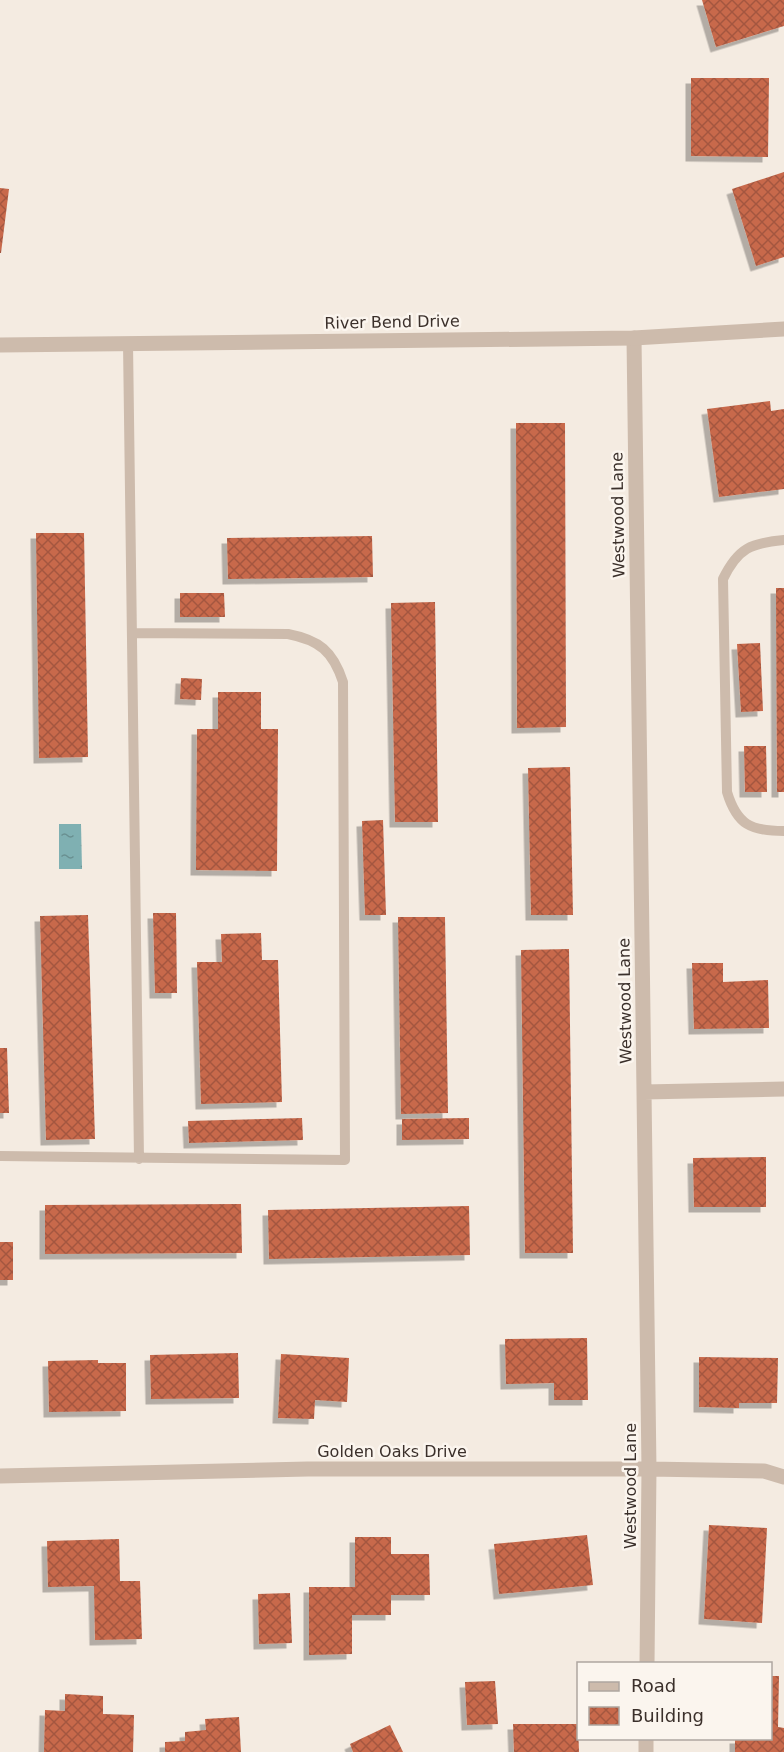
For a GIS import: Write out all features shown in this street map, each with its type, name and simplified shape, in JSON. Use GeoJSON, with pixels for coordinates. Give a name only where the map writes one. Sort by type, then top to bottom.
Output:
{"type":"FeatureCollection","features":[{"type":"Feature","properties":{"kind":"street","name":"River Bend Drive"},"geometry":{"type":"LineString","coordinates":[[0,345],[634,338],[784,328]]}},
{"type":"Feature","properties":{"kind":"street","name":"Westwood Lane"},"geometry":{"type":"LineString","coordinates":[[634,338],[649,1469],[647,1662]]}},
{"type":"Feature","properties":{"kind":"street"},"geometry":{"type":"LineString","coordinates":[[645,1092],[784,1089]]}},
{"type":"Feature","properties":{"kind":"street","name":"Golden Oaks Drive"},"geometry":{"type":"LineString","coordinates":[[0,1476],[308,1469],[649,1469],[764,1471],[784,1477]]}},
{"type":"Feature","properties":{"kind":"lane"},"geometry":{"type":"LineString","coordinates":[[128,343],[139,1159]]}},
{"type":"Feature","properties":{"kind":"lane"},"geometry":{"type":"LineString","coordinates":[[784,540],[749,546],[739,553],[723,579],[727,792],[739,817],[750,826],[761,831],[784,831]]}},
{"type":"Feature","properties":{"kind":"lane"},"geometry":{"type":"LineString","coordinates":[[0,1156],[345,1160],[343,682],[338,667],[330,654],[306,638],[288,634],[132,633]]}},
{"type":"Feature","properties":{"kind":"water"},"geometry":{"type":"Polygon","coordinates":[[[59,824],[81,824],[82,869],[59,869],[59,824]]]}},
{"type":"Feature","properties":{"kind":"building"},"geometry":{"type":"Polygon","coordinates":[[[702,0],[784,0],[784,26],[716,47],[702,0]]]}},
{"type":"Feature","properties":{"kind":"building"},"geometry":{"type":"Polygon","coordinates":[[[691,78],[769,78],[768,157],[691,156],[691,78]]]}},
{"type":"Feature","properties":{"kind":"building"},"geometry":{"type":"Polygon","coordinates":[[[784,172],[784,257],[756,266],[732,189],[784,172]]]}},
{"type":"Feature","properties":{"kind":"building"},"geometry":{"type":"Polygon","coordinates":[[[0,188],[9,189],[1,253],[0,253],[0,188]]]}},
{"type":"Feature","properties":{"kind":"building"},"geometry":{"type":"Polygon","coordinates":[[[770,401],[771,411],[784,409],[784,489],[719,497],[707,409],[770,401]]]}},
{"type":"Feature","properties":{"kind":"building"},"geometry":{"type":"Polygon","coordinates":[[[516,423],[565,423],[566,727],[517,728],[516,423]]]}},
{"type":"Feature","properties":{"kind":"building"},"geometry":{"type":"Polygon","coordinates":[[[36,533],[84,533],[88,757],[39,758],[36,533]]]}},
{"type":"Feature","properties":{"kind":"building"},"geometry":{"type":"Polygon","coordinates":[[[372,536],[373,577],[228,579],[227,538],[372,536]]]}},
{"type":"Feature","properties":{"kind":"building"},"geometry":{"type":"Polygon","coordinates":[[[776,588],[784,588],[784,792],[777,792],[776,588]]]}},
{"type":"Feature","properties":{"kind":"building"},"geometry":{"type":"Polygon","coordinates":[[[180,593],[224,593],[225,617],[180,617],[180,593]]]}},
{"type":"Feature","properties":{"kind":"building"},"geometry":{"type":"Polygon","coordinates":[[[435,602],[438,822],[395,822],[391,603],[435,602]]]}},
{"type":"Feature","properties":{"kind":"building"},"geometry":{"type":"Polygon","coordinates":[[[760,643],[763,711],[741,712],[737,644],[760,643]]]}},
{"type":"Feature","properties":{"kind":"building"},"geometry":{"type":"Polygon","coordinates":[[[181,678],[202,679],[201,700],[180,699],[181,678]]]}},
{"type":"Feature","properties":{"kind":"building"},"geometry":{"type":"Polygon","coordinates":[[[218,692],[261,692],[261,729],[278,729],[277,871],[196,870],[197,729],[218,729],[218,692]]]}},
{"type":"Feature","properties":{"kind":"building"},"geometry":{"type":"Polygon","coordinates":[[[744,746],[766,746],[767,792],[745,792],[744,746]]]}},
{"type":"Feature","properties":{"kind":"building"},"geometry":{"type":"Polygon","coordinates":[[[570,767],[573,915],[531,915],[528,768],[570,767]]]}},
{"type":"Feature","properties":{"kind":"building"},"geometry":{"type":"Polygon","coordinates":[[[383,820],[386,915],[365,915],[362,821],[383,820]]]}},
{"type":"Feature","properties":{"kind":"building"},"geometry":{"type":"Polygon","coordinates":[[[153,913],[176,913],[177,993],[155,993],[153,913]]]}},
{"type":"Feature","properties":{"kind":"building"},"geometry":{"type":"Polygon","coordinates":[[[88,915],[95,1139],[46,1140],[40,916],[88,915]]]}},
{"type":"Feature","properties":{"kind":"building"},"geometry":{"type":"Polygon","coordinates":[[[398,917],[445,917],[448,1113],[401,1114],[398,917]]]}},
{"type":"Feature","properties":{"kind":"building"},"geometry":{"type":"Polygon","coordinates":[[[261,933],[262,960],[278,960],[282,1102],[201,1104],[197,962],[222,962],[221,934],[261,933]]]}},
{"type":"Feature","properties":{"kind":"building"},"geometry":{"type":"Polygon","coordinates":[[[569,949],[573,1253],[525,1253],[521,950],[569,949]]]}},
{"type":"Feature","properties":{"kind":"building"},"geometry":{"type":"Polygon","coordinates":[[[692,963],[723,963],[723,982],[768,980],[769,1028],[694,1029],[692,963]]]}},
{"type":"Feature","properties":{"kind":"building"},"geometry":{"type":"Polygon","coordinates":[[[0,1048],[7,1048],[9,1113],[0,1113],[0,1048]]]}},
{"type":"Feature","properties":{"kind":"building"},"geometry":{"type":"Polygon","coordinates":[[[302,1118],[303,1140],[189,1143],[188,1121],[302,1118]]]}},
{"type":"Feature","properties":{"kind":"building"},"geometry":{"type":"Polygon","coordinates":[[[469,1118],[469,1139],[402,1140],[402,1119],[469,1118]]]}},
{"type":"Feature","properties":{"kind":"building"},"geometry":{"type":"Polygon","coordinates":[[[766,1157],[766,1207],[694,1207],[693,1158],[766,1157]]]}},
{"type":"Feature","properties":{"kind":"building"},"geometry":{"type":"Polygon","coordinates":[[[241,1204],[242,1253],[45,1254],[45,1205],[241,1204]]]}},
{"type":"Feature","properties":{"kind":"building"},"geometry":{"type":"Polygon","coordinates":[[[469,1206],[470,1255],[269,1259],[268,1210],[469,1206]]]}},
{"type":"Feature","properties":{"kind":"building"},"geometry":{"type":"Polygon","coordinates":[[[0,1242],[13,1242],[13,1280],[0,1280],[0,1242]]]}},
{"type":"Feature","properties":{"kind":"building"},"geometry":{"type":"Polygon","coordinates":[[[587,1338],[588,1400],[554,1400],[554,1383],[506,1384],[505,1339],[587,1338]]]}},
{"type":"Feature","properties":{"kind":"building"},"geometry":{"type":"Polygon","coordinates":[[[238,1353],[239,1398],[151,1399],[150,1355],[238,1353]]]}},
{"type":"Feature","properties":{"kind":"building"},"geometry":{"type":"Polygon","coordinates":[[[281,1354],[349,1358],[347,1402],[315,1400],[314,1419],[278,1418],[281,1354]]]}},
{"type":"Feature","properties":{"kind":"building"},"geometry":{"type":"Polygon","coordinates":[[[699,1357],[778,1358],[777,1403],[739,1403],[739,1408],[699,1407],[699,1357]]]}},
{"type":"Feature","properties":{"kind":"building"},"geometry":{"type":"Polygon","coordinates":[[[98,1360],[98,1363],[126,1363],[126,1411],[49,1412],[48,1361],[98,1360]]]}},
{"type":"Feature","properties":{"kind":"building"},"geometry":{"type":"Polygon","coordinates":[[[709,1525],[767,1528],[762,1623],[704,1619],[709,1525]]]}},
{"type":"Feature","properties":{"kind":"building"},"geometry":{"type":"Polygon","coordinates":[[[587,1535],[593,1585],[499,1594],[494,1544],[587,1535]]]}},
{"type":"Feature","properties":{"kind":"building"},"geometry":{"type":"Polygon","coordinates":[[[355,1537],[391,1537],[391,1554],[429,1554],[430,1595],[391,1595],[391,1615],[352,1615],[352,1654],[309,1655],[309,1587],[355,1587],[355,1537]]]}},
{"type":"Feature","properties":{"kind":"building"},"geometry":{"type":"Polygon","coordinates":[[[119,1539],[120,1581],[140,1581],[142,1639],[95,1640],[94,1586],[48,1587],[47,1541],[119,1539]]]}},
{"type":"Feature","properties":{"kind":"building"},"geometry":{"type":"Polygon","coordinates":[[[290,1593],[292,1643],[259,1644],[258,1594],[290,1593]]]}},
{"type":"Feature","properties":{"kind":"building"},"geometry":{"type":"Polygon","coordinates":[[[772,1676],[779,1676],[778,1727],[784,1728],[784,1752],[735,1752],[735,1740],[772,1740],[772,1676]]]}},
{"type":"Feature","properties":{"kind":"building"},"geometry":{"type":"Polygon","coordinates":[[[495,1681],[498,1724],[467,1725],[465,1682],[495,1681]]]}},
{"type":"Feature","properties":{"kind":"building"},"geometry":{"type":"Polygon","coordinates":[[[65,1694],[103,1696],[103,1714],[134,1715],[133,1752],[44,1752],[45,1710],[65,1711],[65,1694]]]}},
{"type":"Feature","properties":{"kind":"building"},"geometry":{"type":"Polygon","coordinates":[[[239,1717],[241,1752],[165,1752],[165,1742],[185,1741],[185,1732],[206,1730],[205,1719],[239,1717]]]}},
{"type":"Feature","properties":{"kind":"building"},"geometry":{"type":"Polygon","coordinates":[[[513,1724],[577,1724],[579,1752],[514,1752],[513,1724]]]}},
{"type":"Feature","properties":{"kind":"building"},"geometry":{"type":"Polygon","coordinates":[[[390,1725],[403,1752],[353,1752],[350,1744],[390,1725]]]}}]}
